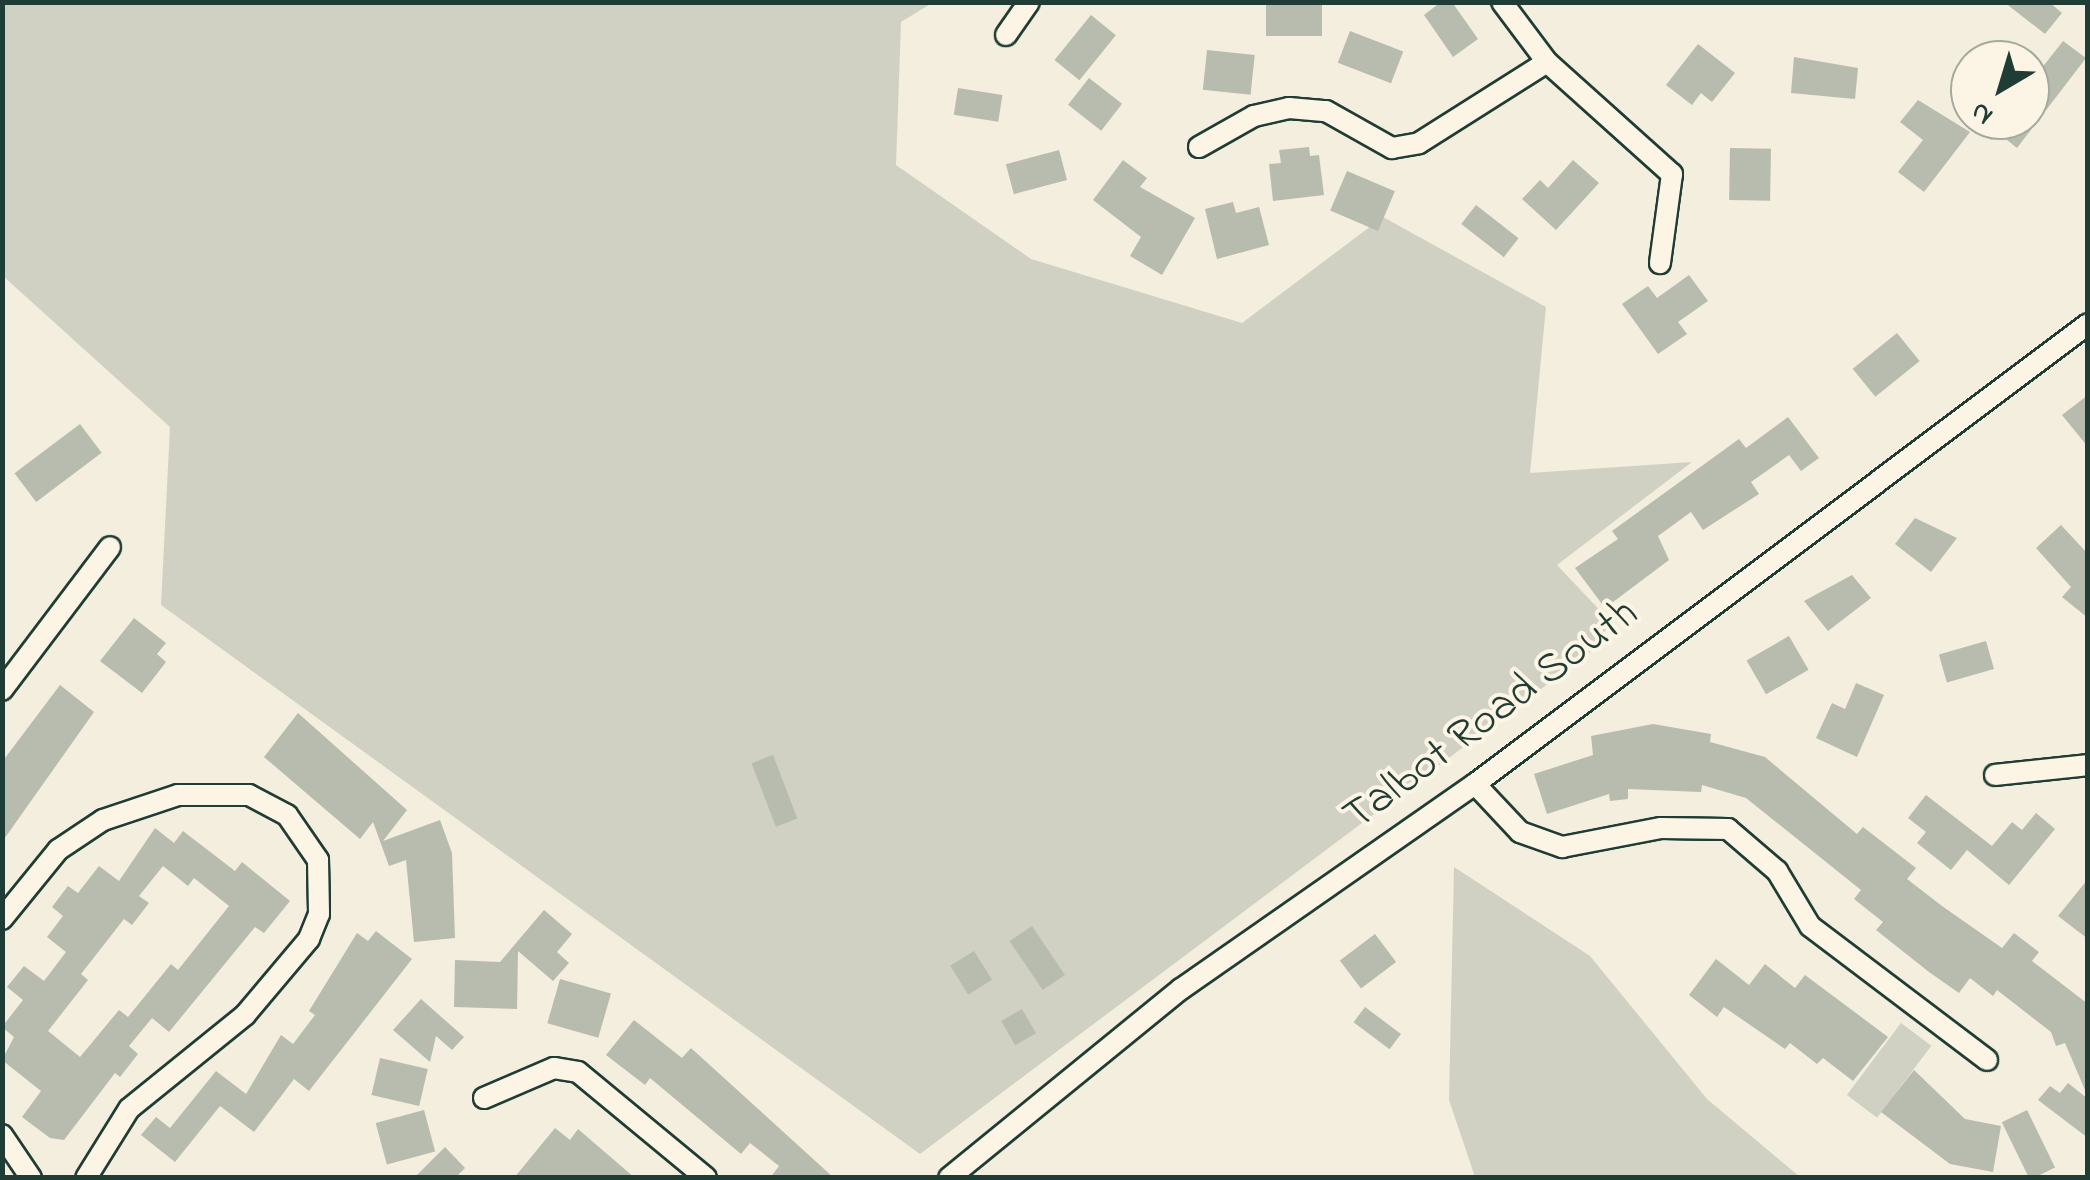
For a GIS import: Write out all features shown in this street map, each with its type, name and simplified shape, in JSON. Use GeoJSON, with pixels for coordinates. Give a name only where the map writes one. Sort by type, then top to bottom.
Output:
{"type":"FeatureCollection","features":[{"type":"Feature","properties":{"kind":"street"},"geometry":{"type":"LineString","coordinates":[[1006,35],[1029,2]]}},
{"type":"Feature","properties":{"kind":"street"},"geometry":{"type":"LineString","coordinates":[[1502,2],[1546,62],[1672,174],[1660,263]]}},
{"type":"Feature","properties":{"kind":"street"},"geometry":{"type":"LineString","coordinates":[[1200,147],[1254,116],[1289,108],[1326,111],[1392,148],[1419,143],[1546,62]]}},
{"type":"Feature","properties":{"kind":"street","name":"Talbot Road South"},"geometry":{"type":"LineString","coordinates":[[950,1178],[1180,989],[1475,784],[2088,324]]}},
{"type":"Feature","properties":{"kind":"street"},"geometry":{"type":"LineString","coordinates":[[2,690],[110,547]]}},
{"type":"Feature","properties":{"kind":"street"},"geometry":{"type":"LineString","coordinates":[[1995,775],[2088,765]]}},
{"type":"Feature","properties":{"kind":"street"},"geometry":{"type":"LineString","coordinates":[[1475,784],[1520,832],[1562,847],[1661,828],[1728,829],[1776,872],[1810,926],[1987,1060]]}},
{"type":"Feature","properties":{"kind":"street"},"geometry":{"type":"LineString","coordinates":[[2,919],[58,850],[147,803],[250,795],[288,814],[318,860],[319,914],[309,939],[245,1016],[129,1109],[86,1178]]}},
{"type":"Feature","properties":{"kind":"street"},"geometry":{"type":"LineString","coordinates":[[484,1098],[542,1072],[578,1072],[706,1178]]}},
{"type":"Feature","properties":{"kind":"street"},"geometry":{"type":"LineString","coordinates":[[2,1134],[32,1178]]}},
{"type":"Feature","properties":{"kind":"shaded area"},"geometry":{"type":"Polygon","coordinates":[[[2,3],[932,3],[901,22],[896,165],[1031,259],[1242,323],[1383,217],[1546,307],[1530,473],[1692,462],[1557,565],[1610,621],[1597,647],[920,1154],[161,605],[170,427],[3,276],[2,3]]]}},
{"type":"Feature","properties":{"kind":"shaded area"},"geometry":{"type":"Polygon","coordinates":[[[1454,867],[1590,956],[1707,1099],[1800,1177],[1475,1177],[1449,1100],[1454,867]]]}},
{"type":"Feature","properties":{"kind":"shaded area"},"geometry":{"type":"Polygon","coordinates":[[[1901,1023],[1931,1046],[1877,1118],[1847,1095],[1901,1023]]]}},
{"type":"Feature","properties":{"kind":"building"},"geometry":{"type":"Polygon","coordinates":[[[1266,2],[1322,2],[1322,36],[1266,36],[1266,2]]]}},
{"type":"Feature","properties":{"kind":"building"},"geometry":{"type":"Polygon","coordinates":[[[1441,2],[1452,2],[1478,39],[1453,57],[1424,15],[1441,2]]]}},
{"type":"Feature","properties":{"kind":"building"},"geometry":{"type":"Polygon","coordinates":[[[2004,2],[2049,2],[2062,13],[2045,34],[2004,2]]]}},
{"type":"Feature","properties":{"kind":"building"},"geometry":{"type":"Polygon","coordinates":[[[1091,15],[1116,35],[1079,80],[1054,60],[1091,15]]]}},
{"type":"Feature","properties":{"kind":"building"},"geometry":{"type":"Polygon","coordinates":[[[1350,31],[1403,51],[1391,83],[1338,63],[1350,31]]]}},
{"type":"Feature","properties":{"kind":"building"},"geometry":{"type":"Polygon","coordinates":[[[2063,41],[2086,58],[2050,105],[2050,58],[2063,41]]]}},
{"type":"Feature","properties":{"kind":"building"},"geometry":{"type":"Polygon","coordinates":[[[1698,44],[1735,73],[1712,102],[1701,93],[1692,105],[1666,85],[1698,44]]]}},
{"type":"Feature","properties":{"kind":"building"},"geometry":{"type":"Polygon","coordinates":[[[1207,50],[1255,55],[1251,95],[1203,90],[1207,50]]]}},
{"type":"Feature","properties":{"kind":"building"},"geometry":{"type":"Polygon","coordinates":[[[1794,57],[1858,68],[1855,99],[1791,93],[1794,57]]]}},
{"type":"Feature","properties":{"kind":"building"},"geometry":{"type":"Polygon","coordinates":[[[1089,78],[1122,104],[1101,131],[1068,105],[1089,78]]]}},
{"type":"Feature","properties":{"kind":"building"},"geometry":{"type":"Polygon","coordinates":[[[958,88],[1002,95],[998,122],[954,115],[958,88]]]}},
{"type":"Feature","properties":{"kind":"building"},"geometry":{"type":"Polygon","coordinates":[[[1918,100],[1950,120],[1950,140],[1964,140],[1924,192],[1898,172],[1923,140],[1900,122],[1918,100]]]}},
{"type":"Feature","properties":{"kind":"building"},"geometry":{"type":"Polygon","coordinates":[[[2007,140],[2023,140],[2017,148],[2007,140]]]}},
{"type":"Feature","properties":{"kind":"building"},"geometry":{"type":"Polygon","coordinates":[[[1309,147],[1310,156],[1319,155],[1324,195],[1273,201],[1269,164],[1281,163],[1279,150],[1309,147]]]}},
{"type":"Feature","properties":{"kind":"building"},"geometry":{"type":"Polygon","coordinates":[[[1730,148],[1771,149],[1770,201],[1729,200],[1730,148]]]}},
{"type":"Feature","properties":{"kind":"building"},"geometry":{"type":"Polygon","coordinates":[[[1059,150],[1067,180],[1014,194],[1006,164],[1059,150]]]}},
{"type":"Feature","properties":{"kind":"building"},"geometry":{"type":"Polygon","coordinates":[[[1123,160],[1147,178],[1140,187],[1195,218],[1162,275],[1130,256],[1141,237],[1093,200],[1123,160]]]}},
{"type":"Feature","properties":{"kind":"building"},"geometry":{"type":"Polygon","coordinates":[[[1573,160],[1599,183],[1556,230],[1522,199],[1540,180],[1548,188],[1573,160]]]}},
{"type":"Feature","properties":{"kind":"building"},"geometry":{"type":"Polygon","coordinates":[[[1347,171],[1395,191],[1378,231],[1330,211],[1347,171]]]}},
{"type":"Feature","properties":{"kind":"building"},"geometry":{"type":"Polygon","coordinates":[[[1233,202],[1236,213],[1259,207],[1269,245],[1217,259],[1205,209],[1233,202]]]}},
{"type":"Feature","properties":{"kind":"building"},"geometry":{"type":"Polygon","coordinates":[[[1476,205],[1519,238],[1504,257],[1461,224],[1476,205]]]}},
{"type":"Feature","properties":{"kind":"building"},"geometry":{"type":"Polygon","coordinates":[[[1689,275],[1708,301],[1678,322],[1687,334],[1658,354],[1622,304],[1648,286],[1657,298],[1689,275]]]}},
{"type":"Feature","properties":{"kind":"building"},"geometry":{"type":"Polygon","coordinates":[[[1897,333],[1920,361],[1875,397],[1853,369],[1897,333]]]}},
{"type":"Feature","properties":{"kind":"building"},"geometry":{"type":"Polygon","coordinates":[[[2088,395],[2088,447],[2062,415],[2088,395]]]}},
{"type":"Feature","properties":{"kind":"building"},"geometry":{"type":"Polygon","coordinates":[[[1788,417],[1819,458],[1801,471],[1789,455],[1751,482],[1759,494],[1703,530],[1691,512],[1658,536],[1669,560],[1605,608],[1575,568],[1618,539],[1612,531],[1739,439],[1746,448],[1788,417]]]}},
{"type":"Feature","properties":{"kind":"building"},"geometry":{"type":"Polygon","coordinates":[[[80,424],[102,453],[36,502],[15,473],[80,424]]]}},
{"type":"Feature","properties":{"kind":"building"},"geometry":{"type":"Polygon","coordinates":[[[1915,518],[1957,538],[1931,572],[1895,544],[1915,518]]]}},
{"type":"Feature","properties":{"kind":"building"},"geometry":{"type":"Polygon","coordinates":[[[2061,525],[2088,554],[2088,618],[2062,597],[2071,587],[2036,548],[2061,525]]]}},
{"type":"Feature","properties":{"kind":"building"},"geometry":{"type":"Polygon","coordinates":[[[1852,575],[1871,598],[1828,631],[1804,601],[1852,575]]]}},
{"type":"Feature","properties":{"kind":"building"},"geometry":{"type":"Polygon","coordinates":[[[134,618],[166,643],[157,654],[166,662],[142,693],[100,661],[134,618]]]}},
{"type":"Feature","properties":{"kind":"building"},"geometry":{"type":"Polygon","coordinates":[[[1789,636],[1808,670],[1766,694],[1747,660],[1789,636]]]}},
{"type":"Feature","properties":{"kind":"building"},"geometry":{"type":"Polygon","coordinates":[[[1986,641],[1994,669],[1947,682],[1939,655],[1986,641]]]}},
{"type":"Feature","properties":{"kind":"building"},"geometry":{"type":"Polygon","coordinates":[[[1856,683],[1884,695],[1857,757],[1816,738],[1832,703],[1845,709],[1856,683]]]}},
{"type":"Feature","properties":{"kind":"building"},"geometry":{"type":"Polygon","coordinates":[[[60,685],[94,712],[2,842],[2,762],[60,685]]]}},
{"type":"Feature","properties":{"kind":"building"},"geometry":{"type":"Polygon","coordinates":[[[298,713],[407,810],[383,841],[440,820],[452,853],[455,938],[414,942],[406,860],[389,866],[373,822],[360,839],[264,757],[298,713]]]}},
{"type":"Feature","properties":{"kind":"building"},"geometry":{"type":"Polygon","coordinates":[[[1653,724],[1711,734],[1710,742],[1765,757],[1857,834],[1863,827],[1916,868],[1907,879],[1942,906],[2002,948],[2014,933],[2039,952],[2032,961],[2088,1004],[2088,1097],[2065,1043],[2056,1046],[2051,1032],[1997,990],[1993,996],[1970,978],[1959,993],[1929,972],[1876,930],[1883,922],[1854,899],[1861,890],[1746,798],[1702,785],[1701,792],[1628,789],[1628,799],[1610,801],[1609,794],[1547,814],[1534,774],[1593,755],[1591,736],[1653,724]]]}},
{"type":"Feature","properties":{"kind":"building"},"geometry":{"type":"Polygon","coordinates":[[[773,755],[797,818],[776,827],[752,763],[773,755]]]}},
{"type":"Feature","properties":{"kind":"building"},"geometry":{"type":"Polygon","coordinates":[[[1926,795],[1992,846],[2012,822],[2022,830],[2036,813],[2055,829],[2009,885],[1967,850],[1951,870],[1917,843],[1926,832],[1908,818],[1926,795]]]}},
{"type":"Feature","properties":{"kind":"building"},"geometry":{"type":"Polygon","coordinates":[[[155,828],[174,843],[183,831],[235,871],[242,862],[290,901],[264,933],[255,927],[169,1032],[152,1018],[129,1046],[138,1054],[120,1077],[115,1073],[64,1140],[50,1138],[22,1117],[41,1091],[2,1060],[14,1037],[2,1027],[23,1000],[7,987],[24,966],[44,981],[66,952],[47,937],[63,916],[52,907],[68,886],[78,893],[99,866],[119,881],[155,828]],[[163,866],[139,896],[149,903],[132,925],[124,919],[81,974],[88,980],[48,1031],[80,1057],[119,1010],[128,1017],[171,964],[178,970],[229,906],[194,878],[188,886],[163,866]]]}},
{"type":"Feature","properties":{"kind":"building"},"geometry":{"type":"Polygon","coordinates":[[[2088,879],[2088,939],[2058,916],[2088,879]]]}},
{"type":"Feature","properties":{"kind":"building"},"geometry":{"type":"Polygon","coordinates":[[[544,910],[572,934],[557,952],[569,963],[553,981],[518,951],[517,1009],[454,1007],[455,960],[500,962],[544,910]]]}},
{"type":"Feature","properties":{"kind":"building"},"geometry":{"type":"Polygon","coordinates":[[[1032,926],[1065,975],[1043,990],[1010,941],[1032,926]]]}},
{"type":"Feature","properties":{"kind":"building"},"geometry":{"type":"Polygon","coordinates":[[[376,931],[412,959],[309,1091],[294,1079],[254,1132],[220,1106],[175,1162],[141,1135],[156,1117],[170,1128],[216,1071],[246,1094],[281,1035],[293,1044],[315,1015],[309,1011],[357,933],[368,941],[376,931]]]}},
{"type":"Feature","properties":{"kind":"building"},"geometry":{"type":"Polygon","coordinates":[[[1375,934],[1396,962],[1361,988],[1340,960],[1375,934]]]}},
{"type":"Feature","properties":{"kind":"building"},"geometry":{"type":"Polygon","coordinates":[[[974,951],[992,980],[968,995],[950,966],[974,951]]]}},
{"type":"Feature","properties":{"kind":"building"},"geometry":{"type":"Polygon","coordinates":[[[1716,959],[1749,985],[1765,964],[1795,988],[1805,975],[1888,1037],[1853,1081],[1823,1058],[1817,1064],[1790,1043],[1785,1049],[1724,1007],[1717,1017],[1689,995],[1716,959]]]}},
{"type":"Feature","properties":{"kind":"building"},"geometry":{"type":"Polygon","coordinates":[[[560,979],[611,994],[598,1038],[547,1023],[560,979]]]}},
{"type":"Feature","properties":{"kind":"building"},"geometry":{"type":"Polygon","coordinates":[[[421,999],[464,1037],[452,1050],[436,1036],[430,1062],[393,1030],[421,999]]]}},
{"type":"Feature","properties":{"kind":"building"},"geometry":{"type":"Polygon","coordinates":[[[1365,1007],[1401,1034],[1390,1049],[1354,1022],[1365,1007]]]}},
{"type":"Feature","properties":{"kind":"building"},"geometry":{"type":"Polygon","coordinates":[[[1022,1009],[1036,1033],[1015,1045],[1001,1021],[1022,1009]]]}},
{"type":"Feature","properties":{"kind":"building"},"geometry":{"type":"Polygon","coordinates":[[[634,1020],[682,1058],[691,1048],[834,1178],[770,1178],[779,1166],[750,1143],[741,1154],[650,1078],[645,1085],[606,1055],[634,1020]]]}},
{"type":"Feature","properties":{"kind":"building"},"geometry":{"type":"Polygon","coordinates":[[[380,1058],[428,1069],[419,1106],[371,1095],[380,1058]]]}},
{"type":"Feature","properties":{"kind":"building"},"geometry":{"type":"Polygon","coordinates":[[[1914,1070],[1965,1119],[2001,1126],[1993,1172],[1950,1164],[1881,1112],[1914,1070]]]}},
{"type":"Feature","properties":{"kind":"building"},"geometry":{"type":"Polygon","coordinates":[[[2068,1083],[2088,1099],[2088,1138],[2038,1100],[2050,1086],[2060,1093],[2068,1083]]]}},
{"type":"Feature","properties":{"kind":"building"},"geometry":{"type":"Polygon","coordinates":[[[424,1110],[435,1152],[387,1164],[376,1123],[424,1110]]]}},
{"type":"Feature","properties":{"kind":"building"},"geometry":{"type":"Polygon","coordinates":[[[2027,1110],[2055,1168],[2029,1178],[2002,1122],[2027,1110]]]}},
{"type":"Feature","properties":{"kind":"building"},"geometry":{"type":"Polygon","coordinates":[[[555,1128],[570,1140],[578,1129],[635,1178],[514,1178],[555,1128]]]}},
{"type":"Feature","properties":{"kind":"building"},"geometry":{"type":"Polygon","coordinates":[[[445,1147],[465,1168],[455,1178],[414,1178],[445,1147]]]}}]}
